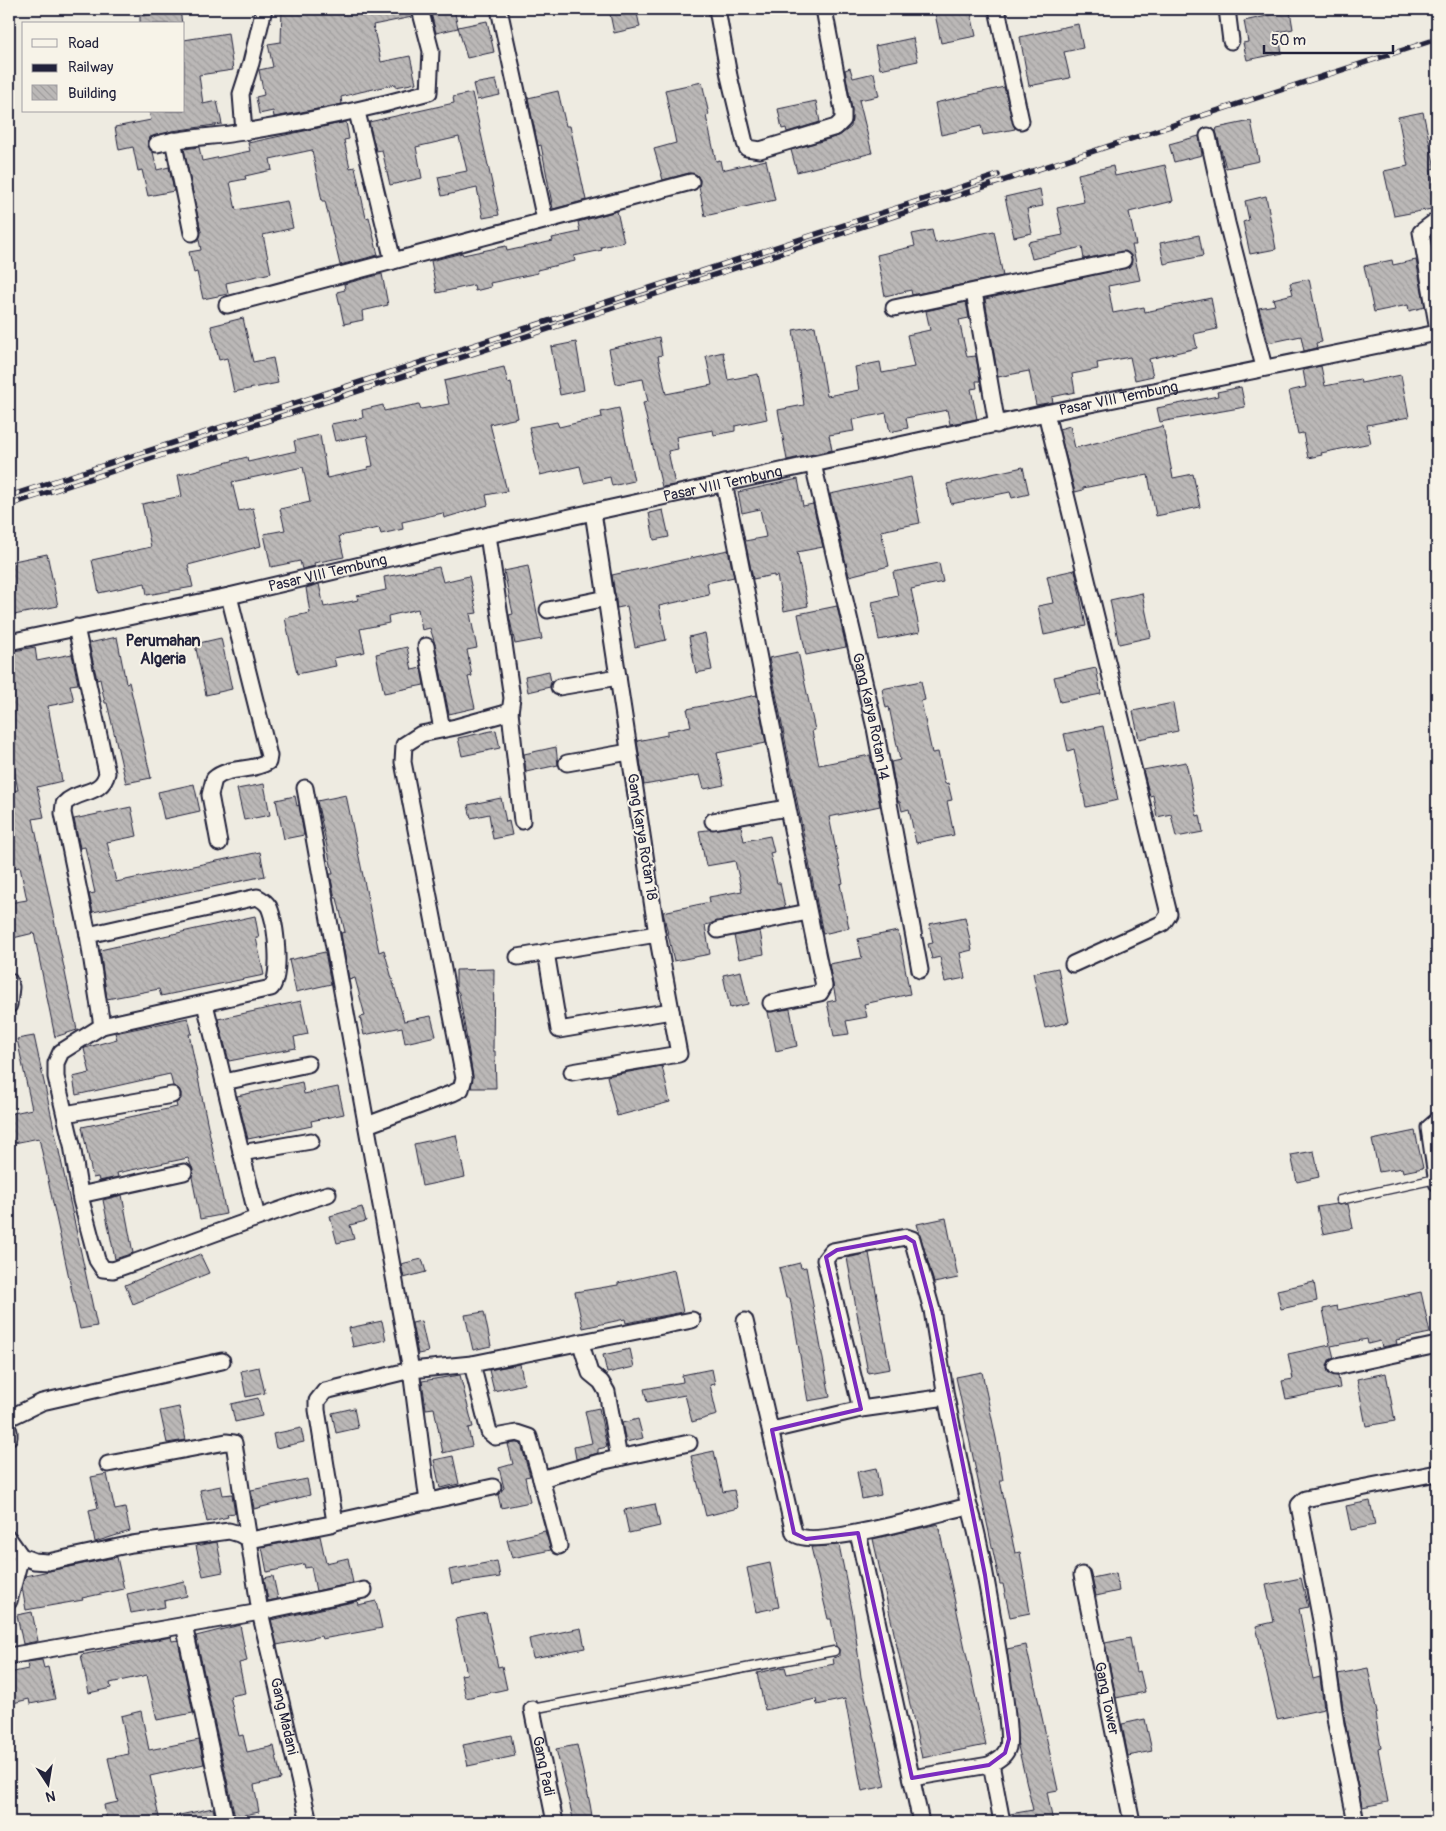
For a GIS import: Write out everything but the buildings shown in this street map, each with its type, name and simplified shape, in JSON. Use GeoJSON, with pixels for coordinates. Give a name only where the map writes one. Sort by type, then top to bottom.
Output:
{"type":"FeatureCollection","features":[{"type":"Feature","properties":{"kind":"street"},"geometry":{"type":"LineString","coordinates":[[244,132],[240,94],[252,63],[264,9]]}},
{"type":"Feature","properties":{"kind":"street"},"geometry":{"type":"LineString","coordinates":[[157,144],[173,140],[244,132],[357,112],[430,92],[431,52],[420,9]]}},
{"type":"Feature","properties":{"kind":"street"},"geometry":{"type":"LineString","coordinates":[[499,9],[545,220]]}},
{"type":"Feature","properties":{"kind":"street"},"geometry":{"type":"LineString","coordinates":[[717,9],[729,76],[743,134],[747,148],[752,151],[836,127],[843,120],[843,111],[824,9]]}},
{"type":"Feature","properties":{"kind":"street"},"geometry":{"type":"LineString","coordinates":[[998,9],[1021,121]]}},
{"type":"Feature","properties":{"kind":"street"},"geometry":{"type":"LineString","coordinates":[[1227,9],[1231,41]]}},
{"type":"Feature","properties":{"kind":"street"},"geometry":{"type":"LineString","coordinates":[[357,112],[393,261]]}},
{"type":"Feature","properties":{"kind":"street"},"geometry":{"type":"LineString","coordinates":[[1208,136],[1227,223],[1264,367]]}},
{"type":"Feature","properties":{"kind":"street"},"geometry":{"type":"LineString","coordinates":[[173,140],[192,233]]}},
{"type":"Feature","properties":{"kind":"street"},"geometry":{"type":"LineString","coordinates":[[227,305],[691,182]]}},
{"type":"Feature","properties":{"kind":"street"},"geometry":{"type":"LineString","coordinates":[[1437,220],[1421,232],[1437,324]]}},
{"type":"Feature","properties":{"kind":"street"},"geometry":{"type":"LineString","coordinates":[[894,308],[1123,260]]}},
{"type":"Feature","properties":{"kind":"street"},"geometry":{"type":"LineString","coordinates":[[974,292],[997,425]]}},
{"type":"Feature","properties":{"kind":"street","name":"Pasar VIII Tembung"},"geometry":{"type":"LineString","coordinates":[[9,642],[229,596],[488,535],[1046,413],[1437,333]]}},
{"type":"Feature","properties":{"kind":"street"},"geometry":{"type":"LineString","coordinates":[[1046,413],[1169,914],[1163,923],[1073,964]]}},
{"type":"Feature","properties":{"kind":"street","name":"Gang Karya Rotan 14"},"geometry":{"type":"LineString","coordinates":[[813,464],[875,728],[920,970]]}},
{"type":"Feature","properties":{"kind":"street"},"geometry":{"type":"LineString","coordinates":[[724,483],[824,989],[820,992],[771,1003]]}},
{"type":"Feature","properties":{"kind":"street","name":"Gang Karya Rotan 18"},"geometry":{"type":"LineString","coordinates":[[572,1072],[679,1054],[657,934],[607,598],[592,512]]}},
{"type":"Feature","properties":{"kind":"street"},"geometry":{"type":"LineString","coordinates":[[488,535],[510,684],[510,712],[522,821]]}},
{"type":"Feature","properties":{"kind":"street"},"geometry":{"type":"LineString","coordinates":[[219,842],[210,795],[210,787],[214,780],[225,773],[262,766],[268,762],[269,756],[229,596]]}},
{"type":"Feature","properties":{"kind":"street"},"geometry":{"type":"LineString","coordinates":[[548,610],[607,598]]}},
{"type":"Feature","properties":{"kind":"street"},"geometry":{"type":"LineString","coordinates":[[76,627],[107,772],[105,782],[98,789],[70,798],[64,804],[64,813],[88,934],[102,1026]]}},
{"type":"Feature","properties":{"kind":"street"},"geometry":{"type":"LineString","coordinates":[[426,646],[442,729]]}},
{"type":"Feature","properties":{"kind":"street"},"geometry":{"type":"LineString","coordinates":[[559,687],[618,677]]}},
{"type":"Feature","properties":{"kind":"street"},"geometry":{"type":"LineString","coordinates":[[367,1125],[454,1093],[461,1088],[464,1078],[403,762],[404,745],[408,740],[421,734],[510,712]]}},
{"type":"Feature","properties":{"kind":"street"},"geometry":{"type":"LineString","coordinates":[[567,763],[629,752]]}},
{"type":"Feature","properties":{"kind":"street"},"geometry":{"type":"LineString","coordinates":[[305,788],[411,1370],[428,1502]]}},
{"type":"Feature","properties":{"kind":"street"},"geometry":{"type":"LineString","coordinates":[[713,821],[787,808]]}},
{"type":"Feature","properties":{"kind":"street"},"geometry":{"type":"LineString","coordinates":[[88,934],[257,898],[264,901],[272,915],[278,970],[276,983],[271,988],[102,1026],[61,1052],[56,1063],[56,1077],[80,1195],[97,1260],[103,1268],[113,1270],[226,1231],[257,1216],[328,1194]]}},
{"type":"Feature","properties":{"kind":"street"},"geometry":{"type":"LineString","coordinates":[[718,930],[808,912]]}},
{"type":"Feature","properties":{"kind":"street"},"geometry":{"type":"LineString","coordinates":[[518,957],[657,934]]}},
{"type":"Feature","properties":{"kind":"street"},"geometry":{"type":"LineString","coordinates":[[546,952],[559,1030],[671,1012]]}},
{"type":"Feature","properties":{"kind":"street"},"geometry":{"type":"LineString","coordinates":[[9,981],[11,987],[9,1005]]}},
{"type":"Feature","properties":{"kind":"street"},"geometry":{"type":"LineString","coordinates":[[205,1004],[240,1153],[257,1216]]}},
{"type":"Feature","properties":{"kind":"street"},"geometry":{"type":"LineString","coordinates":[[224,1082],[308,1064]]}},
{"type":"Feature","properties":{"kind":"street"},"geometry":{"type":"LineString","coordinates":[[65,1114],[172,1095]]}},
{"type":"Feature","properties":{"kind":"street"},"geometry":{"type":"LineString","coordinates":[[1437,1121],[1429,1128],[1437,1181]]}},
{"type":"Feature","properties":{"kind":"street"},"geometry":{"type":"LineString","coordinates":[[240,1153],[311,1141]]}},
{"type":"Feature","properties":{"kind":"street"},"geometry":{"type":"LineString","coordinates":[[80,1195],[184,1172]]}},
{"type":"Feature","properties":{"kind":"street"},"geometry":{"type":"LineString","coordinates":[[862,1410],[825,1260],[829,1254],[837,1250],[906,1237],[911,1238],[914,1242],[932,1310],[946,1397],[985,1575],[1007,1716],[1008,1747],[1002,1757],[989,1765],[912,1778]]}},
{"type":"Feature","properties":{"kind":"street"},"geometry":{"type":"LineString","coordinates":[[335,1522],[323,1454],[317,1401],[329,1388],[411,1370],[472,1364],[581,1344],[692,1320]]}},
{"type":"Feature","properties":{"kind":"street"},"geometry":{"type":"LineString","coordinates":[[745,1321],[772,1430],[794,1533],[799,1538],[811,1539],[858,1533],[965,1507],[968,1504]]}},
{"type":"Feature","properties":{"kind":"street"},"geometry":{"type":"LineString","coordinates":[[581,1344],[590,1373],[601,1382],[607,1392],[619,1458]]}},
{"type":"Feature","properties":{"kind":"street"},"geometry":{"type":"LineString","coordinates":[[1336,1367],[1437,1345]]}},
{"type":"Feature","properties":{"kind":"street"},"geometry":{"type":"LineString","coordinates":[[9,1418],[42,1402],[222,1361]]}},
{"type":"Feature","properties":{"kind":"street"},"geometry":{"type":"LineString","coordinates":[[472,1364],[490,1432],[496,1437],[517,1433],[530,1437],[559,1546]]}},
{"type":"Feature","properties":{"kind":"street"},"geometry":{"type":"LineString","coordinates":[[772,1430],[862,1410],[946,1397]]}},
{"type":"Feature","properties":{"kind":"street"},"geometry":{"type":"LineString","coordinates":[[9,1431],[9,1437]]}},
{"type":"Feature","properties":{"kind":"street","name":"Gang Madani"},"geometry":{"type":"LineString","coordinates":[[108,1464],[232,1442],[235,1446],[260,1612],[309,1822]]}},
{"type":"Feature","properties":{"kind":"street"},"geometry":{"type":"LineString","coordinates":[[541,1479],[619,1458],[689,1443]]}},
{"type":"Feature","properties":{"kind":"street"},"geometry":{"type":"LineString","coordinates":[[1356,1822],[1336,1724],[1322,1626],[1299,1505],[1305,1499],[1437,1473]]}},
{"type":"Feature","properties":{"kind":"street"},"geometry":{"type":"LineString","coordinates":[[9,1539],[21,1556],[34,1562],[48,1562],[132,1544],[229,1531],[250,1540],[494,1487]]}},
{"type":"Feature","properties":{"kind":"street"},"geometry":{"type":"LineString","coordinates":[[858,1533],[921,1822]]}},
{"type":"Feature","properties":{"kind":"street"},"geometry":{"type":"LineString","coordinates":[[9,1601],[21,1556]]}},
{"type":"Feature","properties":{"kind":"street","name":"Gang Tower"},"geometry":{"type":"LineString","coordinates":[[1082,1575],[1132,1822]]}},
{"type":"Feature","properties":{"kind":"street"},"geometry":{"type":"LineString","coordinates":[[9,1656],[260,1612],[364,1590]]}},
{"type":"Feature","properties":{"kind":"street"},"geometry":{"type":"LineString","coordinates":[[184,1625],[226,1822]]}},
{"type":"Feature","properties":{"kind":"street","name":"Gang Padi"},"geometry":{"type":"LineString","coordinates":[[532,1709],[555,1822]]}},
{"type":"Feature","properties":{"kind":"street"},"geometry":{"type":"LineString","coordinates":[[989,1765],[992,1769],[1002,1822]]}},
{"type":"Feature","properties":{"kind":"lane"},"geometry":{"type":"LineString","coordinates":[[1340,1200],[1437,1181]]}},
{"type":"Feature","properties":{"kind":"lane"},"geometry":{"type":"LineString","coordinates":[[532,1709],[834,1651]]}},
{"type":"Feature","properties":{"kind":"highlighted area"},"geometry":{"type":"Polygon","coordinates":[[[906,1237],[914,1242],[932,1310],[985,1575],[1009,1739],[1005,1753],[989,1765],[912,1778],[858,1533],[806,1539],[794,1533],[772,1430],[861,1409],[826,1257],[837,1250],[906,1237]]]}},
{"type":"Feature","properties":{"kind":"railway"},"geometry":{"type":"LineString","coordinates":[[9,505],[1437,39]]}},
{"type":"Feature","properties":{"kind":"railway"},"geometry":{"type":"LineString","coordinates":[[9,496],[998,175]]}},
{"type":"Feature","properties":{"kind":"district","name":"Perumahan Algeria"},"geometry":{"type":"Point","coordinates":[163,650]}}]}
